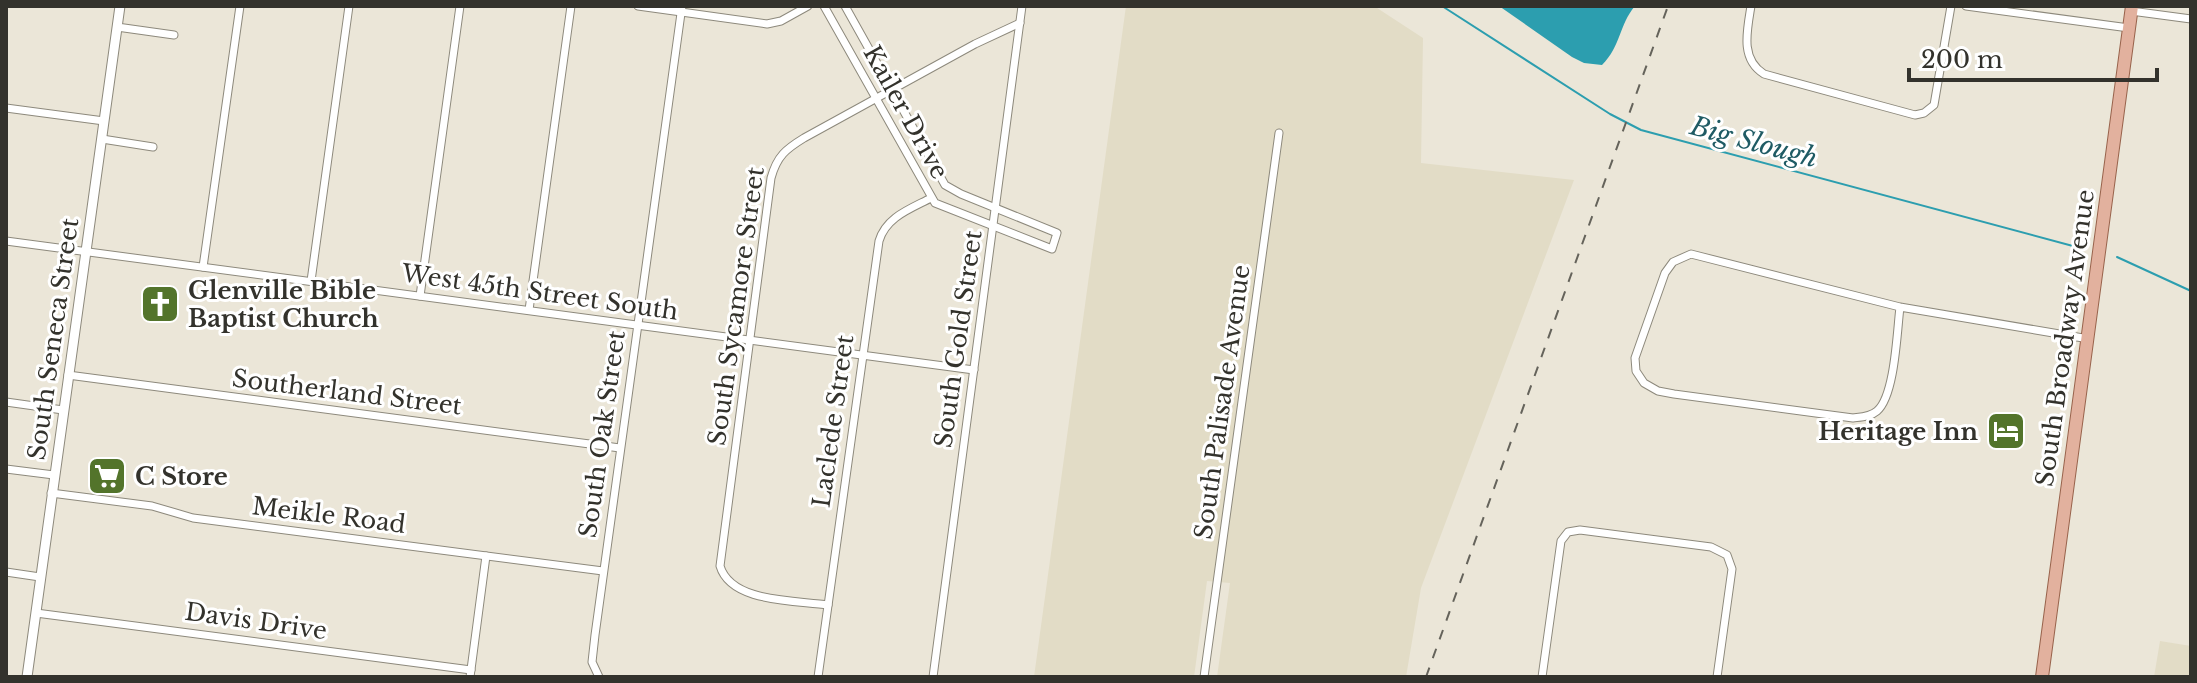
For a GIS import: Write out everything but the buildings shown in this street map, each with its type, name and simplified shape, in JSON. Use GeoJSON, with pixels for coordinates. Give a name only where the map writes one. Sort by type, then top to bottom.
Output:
{"type":"FeatureCollection","features":[{"type":"Feature","properties":{"kind":"main road","name":"South Broadway Avenue"},"geometry":{"type":"LineString","coordinates":[[2042,677],[2132,9]]}},
{"type":"Feature","properties":{"kind":"street","name":"South Seneca Street"},"geometry":{"type":"LineString","coordinates":[[27,677],[120,6]]}},
{"type":"Feature","properties":{"kind":"street"},"geometry":{"type":"LineString","coordinates":[[203,267],[240,6]]}},
{"type":"Feature","properties":{"kind":"street"},"geometry":{"type":"LineString","coordinates":[[311,281],[349,6]]}},
{"type":"Feature","properties":{"kind":"street"},"geometry":{"type":"LineString","coordinates":[[420,296],[460,6]]}},
{"type":"Feature","properties":{"kind":"street"},"geometry":{"type":"LineString","coordinates":[[529,310],[571,6]]}},
{"type":"Feature","properties":{"kind":"street"},"geometry":{"type":"LineString","coordinates":[[638,6],[681,9],[767,24],[781,21],[808,6]]}},
{"type":"Feature","properties":{"kind":"street","name":"Kailer Drive"},"geometry":{"type":"LineString","coordinates":[[824,6],[931,198],[939,206],[1052,249],[1057,233],[945,185],[845,6]]}},
{"type":"Feature","properties":{"kind":"street","name":"South Gold Street"},"geometry":{"type":"LineString","coordinates":[[933,677],[1022,6]]}},
{"type":"Feature","properties":{"kind":"street"},"geometry":{"type":"LineString","coordinates":[[1751,6],[1747,46],[1754,68],[1764,74],[1915,115],[1924,113],[1934,105],[1951,6]]}},
{"type":"Feature","properties":{"kind":"street"},"geometry":{"type":"LineString","coordinates":[[1966,6],[2129,28]]}},
{"type":"Feature","properties":{"kind":"street","name":"South Oak Street"},"geometry":{"type":"LineString","coordinates":[[599,677],[594,670],[593,654],[603,571],[681,9]]}},
{"type":"Feature","properties":{"kind":"street"},"geometry":{"type":"LineString","coordinates":[[2132,9],[2191,19]]}},
{"type":"Feature","properties":{"kind":"street","name":"South Sycamore Street"},"geometry":{"type":"LineString","coordinates":[[828,605],[743,593],[731,585],[721,570],[721,549],[771,178],[776,160],[788,147],[975,44],[1020,23]]}},
{"type":"Feature","properties":{"kind":"street"},"geometry":{"type":"LineString","coordinates":[[117,27],[174,35]]}},
{"type":"Feature","properties":{"kind":"street"},"geometry":{"type":"LineString","coordinates":[[6,108],[104,121]]}},
{"type":"Feature","properties":{"kind":"street","name":"South Palisade Avenue"},"geometry":{"type":"LineString","coordinates":[[1204,677],[1279,133]]}},
{"type":"Feature","properties":{"kind":"street"},"geometry":{"type":"LineString","coordinates":[[102,139],[153,147]]}},
{"type":"Feature","properties":{"kind":"street","name":"Laclede Street"},"geometry":{"type":"LineString","coordinates":[[818,677],[881,235],[893,219],[931,198]]}},
{"type":"Feature","properties":{"kind":"street","name":"West 45th Street South"},"geometry":{"type":"LineString","coordinates":[[6,241],[974,370]]}},
{"type":"Feature","properties":{"kind":"street"},"geometry":{"type":"LineString","coordinates":[[1900,307],[1888,391],[1881,407],[1873,414],[1853,418],[1674,394],[1648,387],[1636,371],[1635,358],[1669,265],[1691,254],[1900,307],[2089,339]]}},
{"type":"Feature","properties":{"kind":"street","name":"Southerland Street"},"geometry":{"type":"LineString","coordinates":[[68,375],[620,448]]}},
{"type":"Feature","properties":{"kind":"street"},"geometry":{"type":"LineString","coordinates":[[6,402],[63,410]]}},
{"type":"Feature","properties":{"kind":"street"},"geometry":{"type":"LineString","coordinates":[[6,469],[54,475]]}},
{"type":"Feature","properties":{"kind":"street","name":"Meikle Road"},"geometry":{"type":"LineString","coordinates":[[51,493],[152,506],[193,518],[603,571]]}},
{"type":"Feature","properties":{"kind":"street"},"geometry":{"type":"LineString","coordinates":[[1542,677],[1561,541],[1568,532],[1580,530],[1711,547],[1724,552],[1730,559],[1732,569],[1717,677]]}},
{"type":"Feature","properties":{"kind":"street"},"geometry":{"type":"LineString","coordinates":[[470,674],[486,556]]}},
{"type":"Feature","properties":{"kind":"street"},"geometry":{"type":"LineString","coordinates":[[6,572],[40,577]]}},
{"type":"Feature","properties":{"kind":"street","name":"Davis Drive"},"geometry":{"type":"LineString","coordinates":[[36,613],[470,674]]}},
{"type":"Feature","properties":{"kind":"shaded area"},"geometry":{"type":"Polygon","coordinates":[[[1126,6],[1374,6],[1423,38],[1421,163],[1574,180],[1421,588],[1406,677],[1217,677],[1230,583],[1207,581],[1194,677],[1034,677],[1126,6]]]}},
{"type":"Feature","properties":{"kind":"shaded area"},"geometry":{"type":"Polygon","coordinates":[[[2160,641],[2191,646],[2191,677],[2154,677],[2160,641]]]}},
{"type":"Feature","properties":{"kind":"water"},"geometry":{"type":"Polygon","coordinates":[[[1499,6],[1635,6],[1602,65],[1584,63],[1572,57],[1499,6]]]}},
{"type":"Feature","properties":{"kind":"waterway","name":"Big Slough"},"geometry":{"type":"LineString","coordinates":[[1442,6],[1610,114],[1641,130],[2084,249]]}},
{"type":"Feature","properties":{"kind":"waterway","name":"Big Slough"},"geometry":{"type":"LineString","coordinates":[[2117,257],[2191,291]]}},
{"type":"Feature","properties":{"kind":"railway"},"geometry":{"type":"LineString","coordinates":[[1426,677],[1668,6]]}},
{"type":"Feature","properties":{"kind":"place","name":"Glenville Bible Baptist Church"},"geometry":{"type":"Point","coordinates":[160,304]}},
{"type":"Feature","properties":{"kind":"place","name":"Heritage Inn"},"geometry":{"type":"Point","coordinates":[2006,431]}},
{"type":"Feature","properties":{"kind":"place","name":"C Store"},"geometry":{"type":"Point","coordinates":[107,476]}}]}
